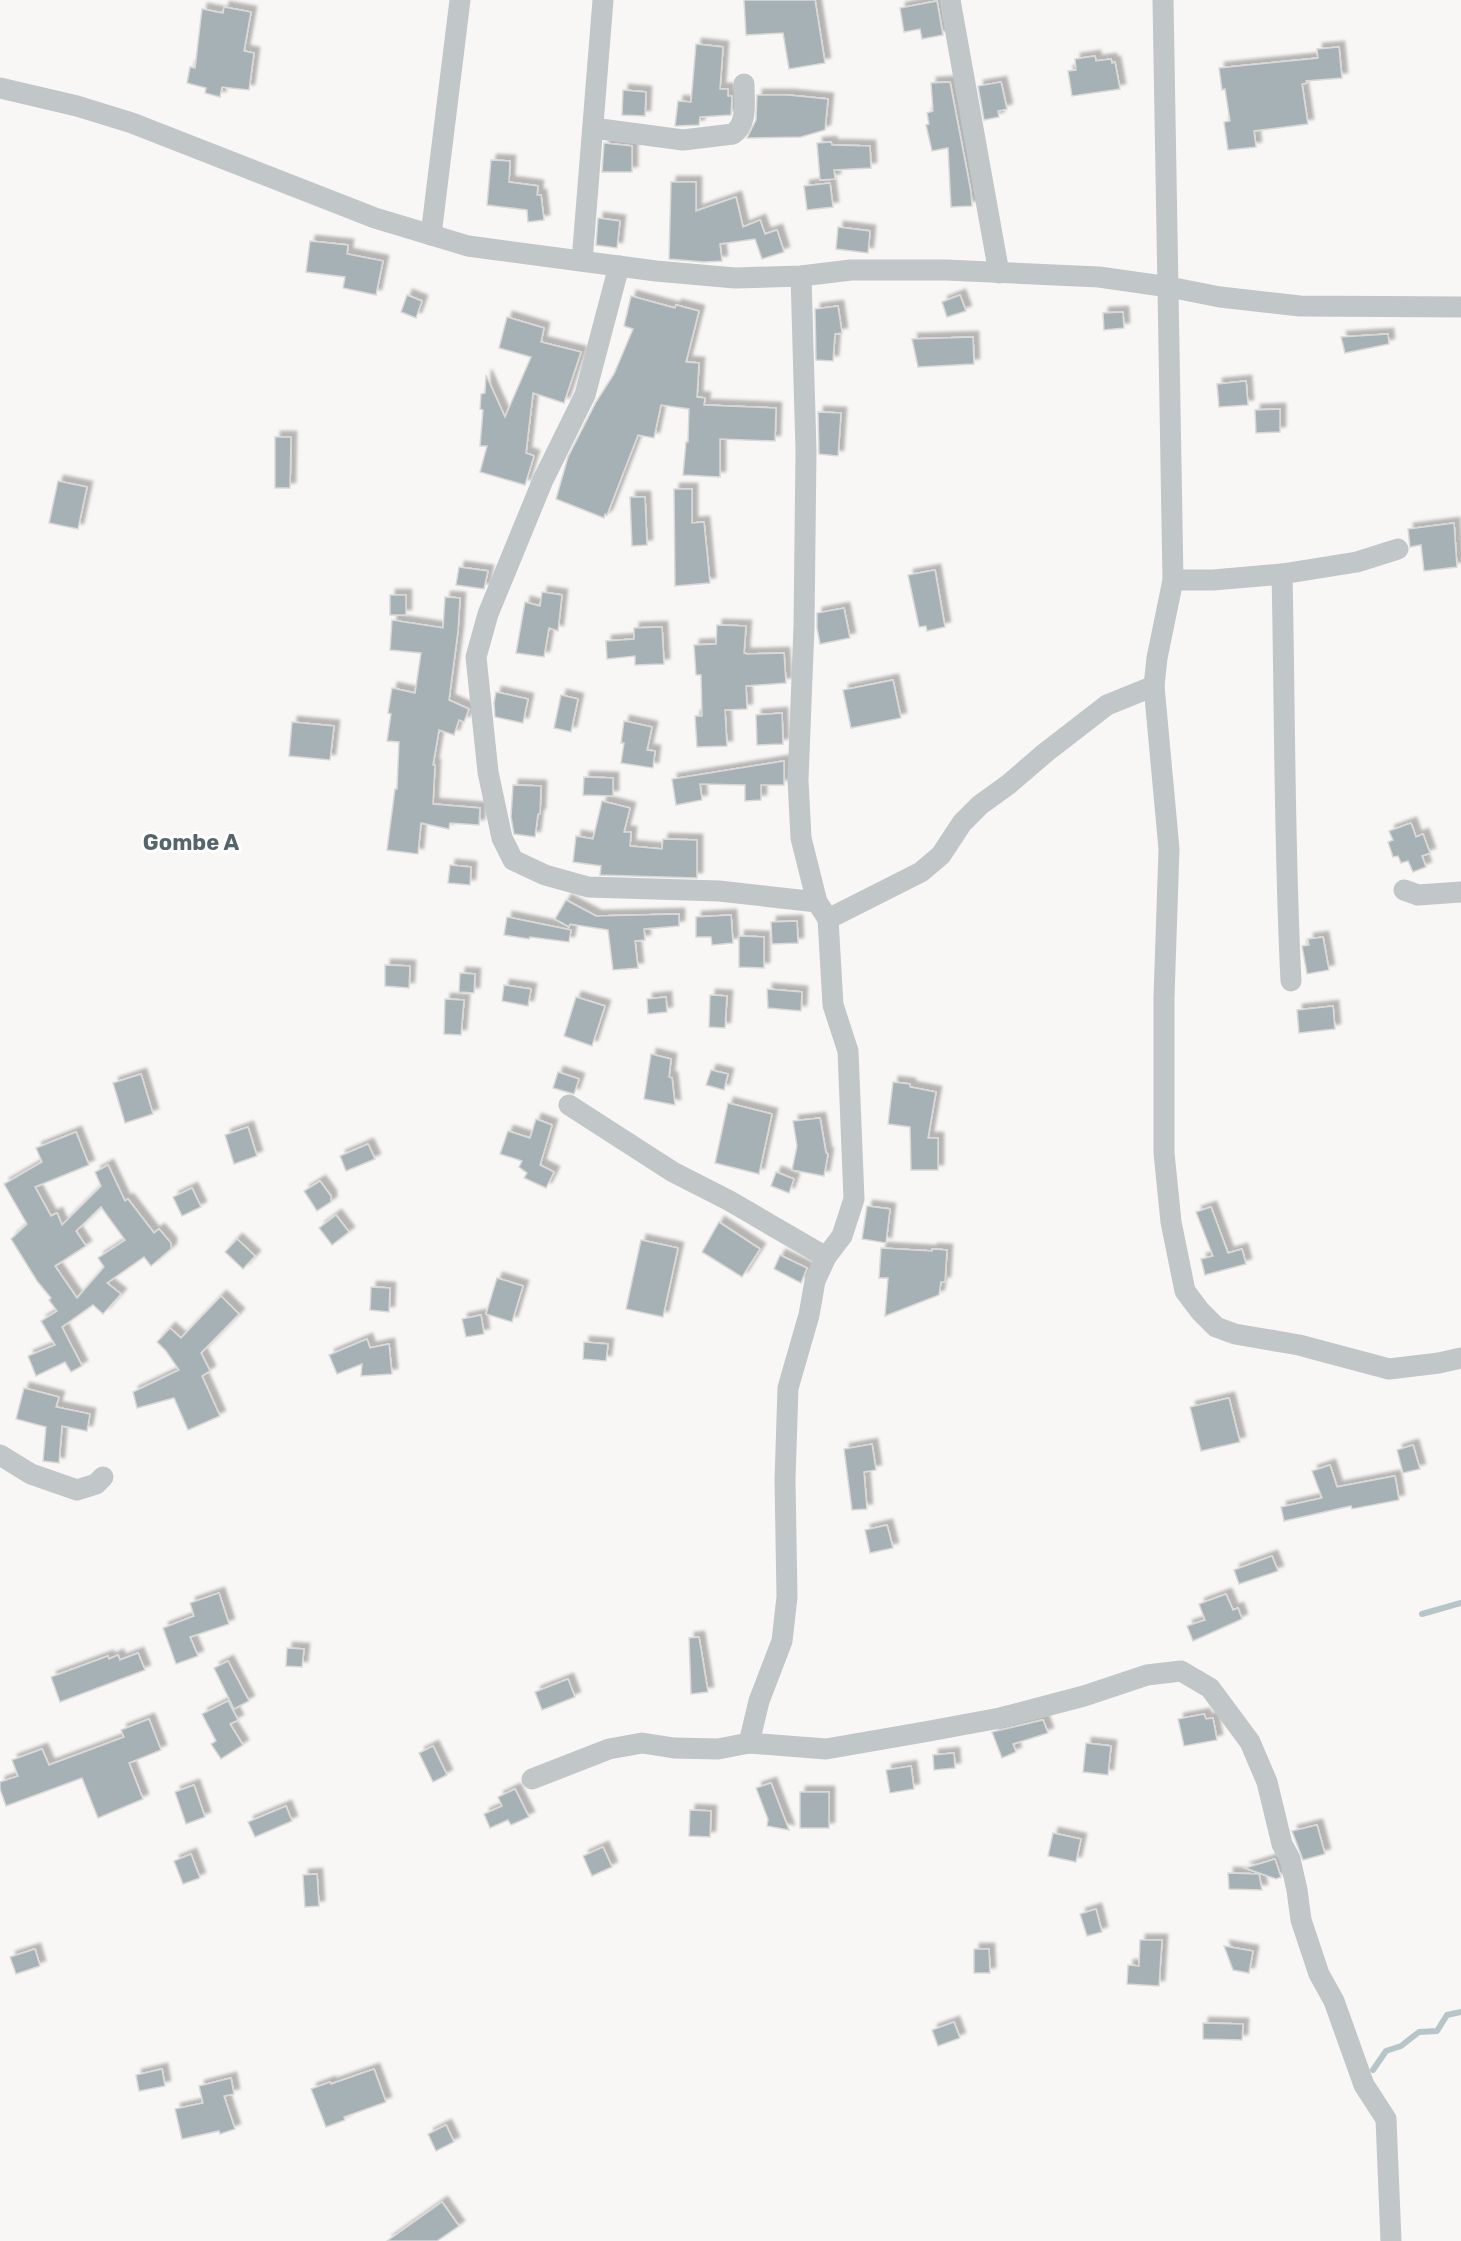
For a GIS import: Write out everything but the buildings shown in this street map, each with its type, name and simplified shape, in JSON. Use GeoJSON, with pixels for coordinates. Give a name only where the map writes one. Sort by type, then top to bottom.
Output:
{"type":"FeatureCollection","features":[{"type":"Feature","properties":{"kind":"street"},"geometry":{"type":"LineString","coordinates":[[431,235],[460,0]]}},
{"type":"Feature","properties":{"kind":"street"},"geometry":{"type":"LineString","coordinates":[[582,261],[603,0]]}},
{"type":"Feature","properties":{"kind":"street"},"geometry":{"type":"LineString","coordinates":[[950,0],[999,273]]}},
{"type":"Feature","properties":{"kind":"street"},"geometry":{"type":"LineString","coordinates":[[1162,0],[1173,580],[1157,658],[1154,686],[1169,849],[1164,997],[1164,1153],[1171,1222],[1185,1291],[1216,1327],[1235,1334],[1299,1345],[1389,1369],[1461,1358]]}},
{"type":"Feature","properties":{"kind":"street"},"geometry":{"type":"LineString","coordinates":[[593,128],[683,140],[733,134],[739,130],[743,120],[744,84]]}},
{"type":"Feature","properties":{"kind":"street"},"geometry":{"type":"LineString","coordinates":[[0,88],[77,106],[132,123],[375,218],[468,246],[619,266],[735,278],[801,276],[851,270],[946,270],[1099,277],[1220,297],[1300,306],[1461,307]]}},
{"type":"Feature","properties":{"kind":"street"},"geometry":{"type":"LineString","coordinates":[[619,266],[585,395],[543,480],[488,614],[476,657],[488,772],[502,838],[513,860],[545,875],[588,887],[719,891],[823,911],[921,872],[941,855],[962,823],[980,805],[1045,753],[1107,705],[1154,686]]}},
{"type":"Feature","properties":{"kind":"street"},"geometry":{"type":"LineString","coordinates":[[749,1743],[759,1701],[782,1641],[787,1598],[785,1479],[788,1388],[809,1315],[815,1281],[826,1257],[842,1236],[854,1199],[848,1052],[833,1005],[823,911],[801,838],[798,780],[804,627],[806,450],[801,276]]}},
{"type":"Feature","properties":{"kind":"street"},"geometry":{"type":"LineString","coordinates":[[1173,580],[1213,580],[1282,574],[1357,562],[1398,549]]}},
{"type":"Feature","properties":{"kind":"street"},"geometry":{"type":"LineString","coordinates":[[1282,574],[1285,699],[1283,770],[1291,981]]}},
{"type":"Feature","properties":{"kind":"street"},"geometry":{"type":"LineString","coordinates":[[1404,890],[1418,895],[1461,892]]}},
{"type":"Feature","properties":{"kind":"street"},"geometry":{"type":"LineString","coordinates":[[569,1105],[673,1172],[728,1200],[826,1257]]}},
{"type":"Feature","properties":{"kind":"street"},"geometry":{"type":"LineString","coordinates":[[0,1455],[31,1474],[77,1490],[96,1484],[103,1477]]}},
{"type":"Feature","properties":{"kind":"street"},"geometry":{"type":"LineString","coordinates":[[532,1779],[609,1749],[642,1743],[674,1748],[718,1749],[749,1743],[826,1749],[1011,1715],[1084,1696],[1147,1675],[1180,1671],[1210,1688],[1250,1743],[1267,1782],[1282,1844],[1290,1859],[1301,1920],[1319,1974],[1334,2001],[1364,2085],[1386,2119],[1391,2241]]}},
{"type":"Feature","properties":{"kind":"waterway"},"geometry":{"type":"LineString","coordinates":[[1422,1614],[1461,1603]]}},
{"type":"Feature","properties":{"kind":"waterway"},"geometry":{"type":"LineString","coordinates":[[1373,2070],[1386,2051],[1401,2046],[1419,2032],[1437,2031],[1447,2015],[1461,2012]]}},
{"type":"Feature","properties":{"kind":"district","name":"Gombe A"},"geometry":{"type":"Point","coordinates":[191,842]}}]}
